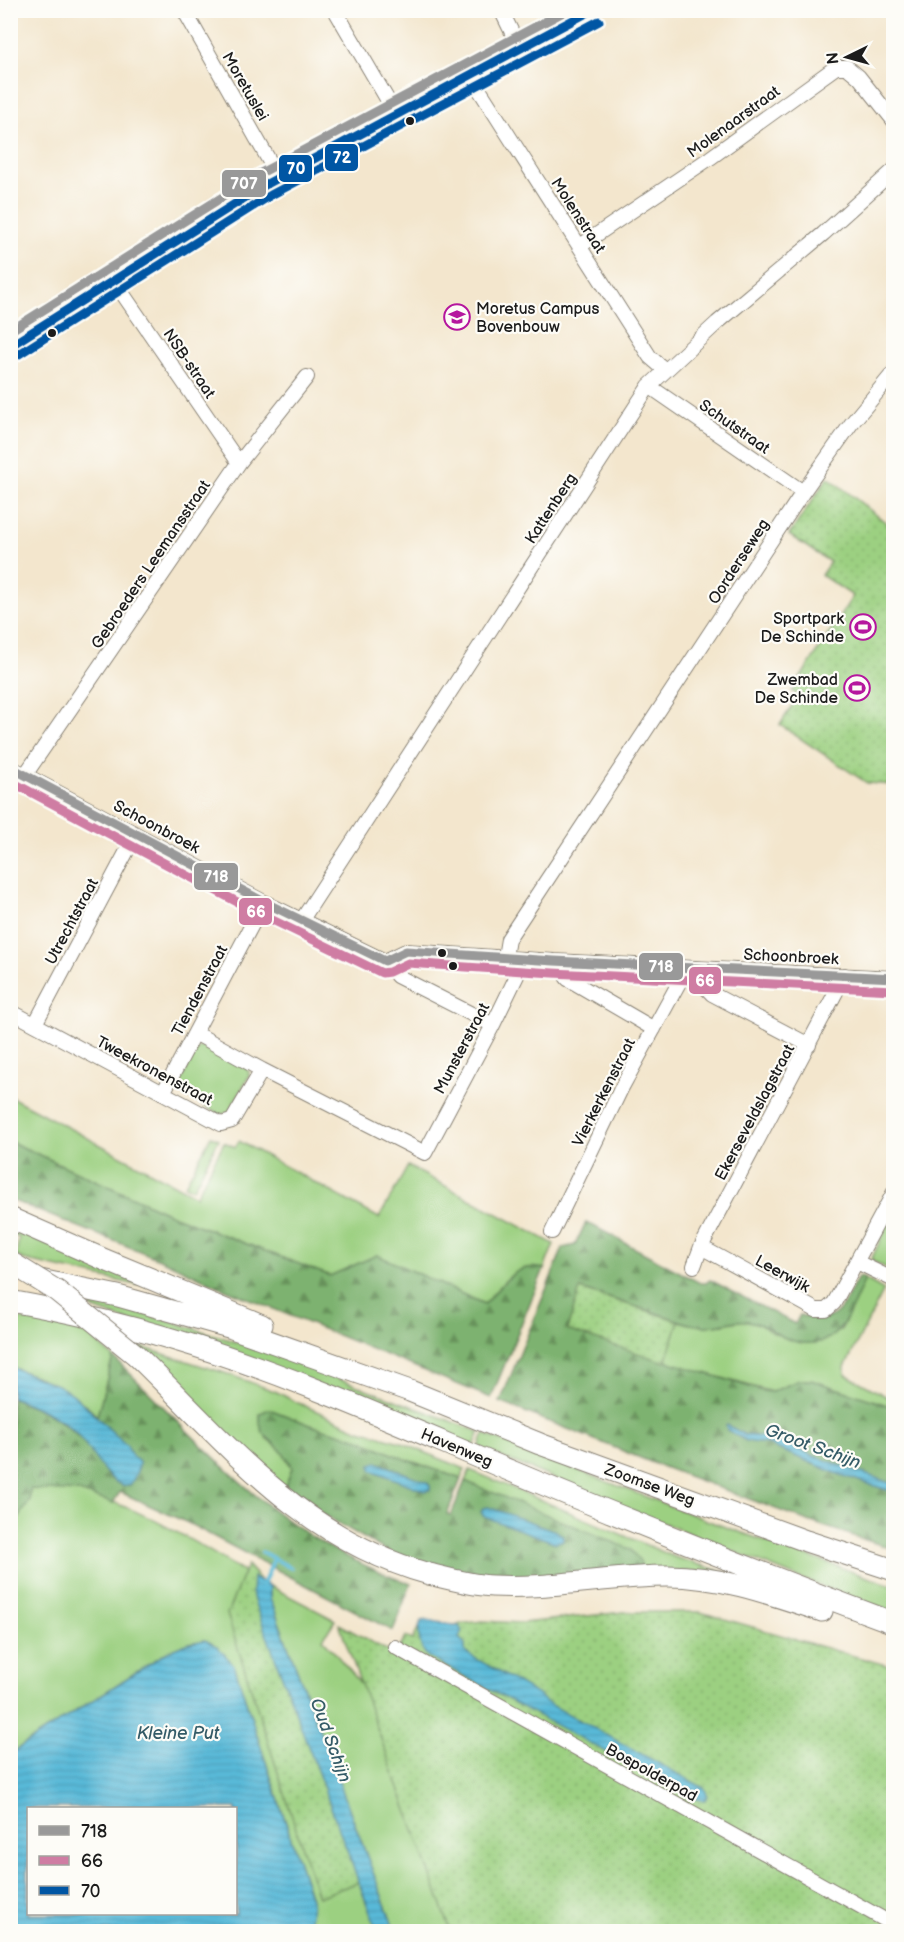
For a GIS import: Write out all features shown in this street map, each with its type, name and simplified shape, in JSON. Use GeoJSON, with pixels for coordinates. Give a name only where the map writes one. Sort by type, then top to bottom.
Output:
{"type":"FeatureCollection","features":[{"type":"Feature","properties":{"kind":"highway"},"geometry":{"type":"LineString","coordinates":[[10,1218],[122,1267],[363,1365],[410,1390]]}},
{"type":"Feature","properties":{"kind":"highway"},"geometry":{"type":"LineString","coordinates":[[10,1262],[57,1291],[136,1355],[250,1470],[282,1497],[352,1544],[379,1557],[437,1576],[490,1586],[551,1586],[668,1576],[706,1579],[727,1582],[838,1616],[894,1630]]}},
{"type":"Feature","properties":{"kind":"highway"},"geometry":{"type":"LineString","coordinates":[[10,1273],[180,1312],[410,1390]]}},
{"type":"Feature","properties":{"kind":"highway","name":"Havenweg"},"geometry":{"type":"LineString","coordinates":[[10,1301],[171,1339],[264,1370],[375,1412],[672,1538],[894,1623]]}},
{"type":"Feature","properties":{"kind":"highway","name":"Zoomse Weg"},"geometry":{"type":"LineString","coordinates":[[410,1390],[540,1444],[806,1541],[894,1570]]}},
{"type":"Feature","properties":{"kind":"main road"},"geometry":{"type":"LineString","coordinates":[[10,346],[207,220],[279,178],[593,10]]}},
{"type":"Feature","properties":{"kind":"street","name":"Moretuslei"},"geometry":{"type":"LineString","coordinates":[[184,10],[279,178]]}},
{"type":"Feature","properties":{"kind":"street"},"geometry":{"type":"LineString","coordinates":[[334,10],[397,116]]}},
{"type":"Feature","properties":{"kind":"street"},"geometry":{"type":"LineString","coordinates":[[501,10],[520,49]]}},
{"type":"Feature","properties":{"kind":"street","name":"Molenaarstraat"},"geometry":{"type":"LineString","coordinates":[[580,246],[710,158],[836,67],[847,67],[859,77],[894,121]]}},
{"type":"Feature","properties":{"kind":"street","name":"Molenstraat"},"geometry":{"type":"LineString","coordinates":[[470,75],[650,357],[665,370]]}},
{"type":"Feature","properties":{"kind":"street","name":"Kattenberg"},"geometry":{"type":"LineString","coordinates":[[301,921],[650,386],[665,370],[894,170]]}},
{"type":"Feature","properties":{"kind":"street","name":"NSB-straat"},"geometry":{"type":"LineString","coordinates":[[114,281],[239,463]]}},
{"type":"Feature","properties":{"kind":"street","name":"Oorderseweg"},"geometry":{"type":"LineString","coordinates":[[505,957],[508,939],[803,492],[851,424],[894,372]]}},
{"type":"Feature","properties":{"kind":"street","name":"Gebroeders Leemansstraat"},"geometry":{"type":"LineString","coordinates":[[25,775],[239,463],[308,377]]}},
{"type":"Feature","properties":{"kind":"street","name":"Schutstraat"},"geometry":{"type":"LineString","coordinates":[[650,386],[803,492]]}},
{"type":"Feature","properties":{"kind":"street","name":"Schoonbroek"},"geometry":{"type":"LineString","coordinates":[[10,767],[264,902],[385,961],[397,976],[493,1025]]}},
{"type":"Feature","properties":{"kind":"street","name":"Utrechtstraat"},"geometry":{"type":"LineString","coordinates":[[35,1024],[136,834]]}},
{"type":"Feature","properties":{"kind":"street","name":"Tiendenstraat"},"geometry":{"type":"LineString","coordinates":[[163,1093],[264,902]]}},
{"type":"Feature","properties":{"kind":"street","name":"Schoonbroek"},"geometry":{"type":"LineString","coordinates":[[385,961],[406,951],[554,962],[894,978]]}},
{"type":"Feature","properties":{"kind":"street","name":"Munsterstraat"},"geometry":{"type":"LineString","coordinates":[[262,1070],[425,1153],[525,959]]}},
{"type":"Feature","properties":{"kind":"street"},"geometry":{"type":"LineString","coordinates":[[554,962],[568,979],[654,1029]]}},
{"type":"Feature","properties":{"kind":"street"},"geometry":{"type":"LineString","coordinates":[[687,968],[712,994],[809,1045]]}},
{"type":"Feature","properties":{"kind":"street","name":"Vierkerkenstraat"},"geometry":{"type":"LineString","coordinates":[[552,1232],[621,1089],[687,968]]}},
{"type":"Feature","properties":{"kind":"street","name":"Ekerseveldslagstraat"},"geometry":{"type":"LineString","coordinates":[[694,1266],[701,1247],[844,975]]}},
{"type":"Feature","properties":{"kind":"street","name":"Tweekronenstraat"},"geometry":{"type":"LineString","coordinates":[[10,1011],[216,1122],[228,1124],[232,1121],[262,1070]]}},
{"type":"Feature","properties":{"kind":"street"},"geometry":{"type":"LineString","coordinates":[[195,1033],[262,1070]]}},
{"type":"Feature","properties":{"kind":"street","name":"Leerwijk"},"geometry":{"type":"LineString","coordinates":[[701,1247],[816,1310],[826,1310],[834,1303],[894,1192]]}},
{"type":"Feature","properties":{"kind":"street"},"geometry":{"type":"LineString","coordinates":[[857,1262],[894,1280]]}},
{"type":"Feature","properties":{"kind":"street","name":"Bospolderpad"},"geometry":{"type":"LineString","coordinates":[[395,1647],[894,1925]]}},
{"type":"Feature","properties":{"kind":"green space","name":"Sportpark De Schinde"},"geometry":{"type":"Polygon","coordinates":[[[828,477],[893,528],[893,785],[867,783],[780,725],[798,696],[792,691],[853,596],[821,575],[830,562],[789,535],[828,477]]]}},
{"type":"Feature","properties":{"kind":"green space"},"geometry":{"type":"Polygon","coordinates":[[[205,1047],[246,1068],[249,1072],[229,1112],[220,1115],[179,1091],[178,1087],[196,1050],[205,1047]]]}},
{"type":"Feature","properties":{"kind":"green space"},"geometry":{"type":"Polygon","coordinates":[[[11,1097],[196,1196],[224,1142],[235,1147],[239,1141],[379,1218],[408,1166],[554,1244],[544,1269],[525,1268],[510,1276],[484,1304],[377,1255],[330,1276],[174,1216],[11,1142],[11,1097]]]}},
{"type":"Feature","properties":{"kind":"green space"},"geometry":{"type":"Polygon","coordinates":[[[211,1136],[219,1139],[193,1189],[185,1185],[211,1136]]]}},
{"type":"Feature","properties":{"kind":"green space"},"geometry":{"type":"Polygon","coordinates":[[[11,1142],[174,1216],[330,1276],[377,1255],[484,1304],[503,1283],[517,1272],[534,1267],[544,1269],[491,1398],[220,1287],[162,1260],[11,1200],[11,1142]]]}},
{"type":"Feature","properties":{"kind":"green space"},"geometry":{"type":"Polygon","coordinates":[[[893,1213],[893,1272],[871,1260],[893,1213]]]}},
{"type":"Feature","properties":{"kind":"green space"},"geometry":{"type":"Polygon","coordinates":[[[586,1222],[700,1283],[710,1280],[795,1324],[800,1315],[814,1318],[832,1316],[843,1305],[859,1276],[865,1279],[840,1328],[831,1337],[820,1342],[807,1343],[790,1340],[763,1326],[747,1321],[699,1326],[581,1289],[567,1330],[763,1391],[772,1392],[799,1380],[811,1380],[893,1407],[893,1549],[808,1521],[658,1465],[500,1402],[563,1248],[575,1245],[586,1222]]]}},
{"type":"Feature","properties":{"kind":"green space"},"geometry":{"type":"Polygon","coordinates":[[[10,1226],[138,1283],[137,1285],[27,1261],[16,1256],[19,1238],[11,1234],[10,1226]]]}},
{"type":"Feature","properties":{"kind":"green space"},"geometry":{"type":"Polygon","coordinates":[[[865,1279],[884,1290],[845,1367],[845,1374],[893,1400],[893,1407],[811,1380],[799,1380],[772,1392],[665,1362],[679,1321],[690,1324],[718,1325],[743,1320],[757,1323],[774,1333],[841,1330],[865,1279]]]}},
{"type":"Feature","properties":{"kind":"green space"},"geometry":{"type":"Polygon","coordinates":[[[580,1289],[679,1321],[665,1362],[567,1330],[580,1289]]]}},
{"type":"Feature","properties":{"kind":"green space"},"geometry":{"type":"Polygon","coordinates":[[[78,1297],[167,1320],[265,1351],[480,1432],[474,1446],[94,1309],[78,1297]]]}},
{"type":"Feature","properties":{"kind":"green space"},"geometry":{"type":"Polygon","coordinates":[[[10,1317],[82,1330],[113,1357],[97,1416],[67,1392],[11,1367],[10,1317]]]}},
{"type":"Feature","properties":{"kind":"green space"},"geometry":{"type":"Polygon","coordinates":[[[138,1346],[277,1392],[357,1429],[400,1442],[465,1469],[461,1479],[397,1456],[359,1439],[313,1426],[269,1409],[266,1438],[282,1451],[292,1468],[281,1490],[138,1346]]]}},
{"type":"Feature","properties":{"kind":"green space"},"geometry":{"type":"Polygon","coordinates":[[[113,1357],[226,1469],[287,1520],[320,1542],[356,1561],[411,1583],[393,1631],[188,1523],[120,1492],[113,1503],[79,1492],[30,1489],[30,1501],[11,1528],[11,1397],[52,1416],[86,1445],[93,1431],[113,1357]]]}},
{"type":"Feature","properties":{"kind":"green space"},"geometry":{"type":"Polygon","coordinates":[[[269,1409],[313,1426],[359,1439],[397,1456],[461,1479],[447,1514],[451,1515],[465,1481],[630,1549],[640,1561],[642,1570],[521,1579],[468,1574],[390,1553],[281,1490],[292,1468],[261,1427],[260,1413],[269,1409]]]}},
{"type":"Feature","properties":{"kind":"green space"},"geometry":{"type":"Polygon","coordinates":[[[484,1434],[714,1523],[893,1586],[893,1612],[799,1578],[479,1448],[484,1434]]]}},
{"type":"Feature","properties":{"kind":"green space"},"geometry":{"type":"Polygon","coordinates":[[[470,1470],[677,1558],[727,1573],[642,1570],[465,1481],[470,1470]]]}},
{"type":"Feature","properties":{"kind":"green space"},"geometry":{"type":"Polygon","coordinates":[[[30,1489],[80,1492],[126,1507],[191,1540],[253,1577],[254,1601],[377,1931],[289,1931],[306,1925],[309,1921],[311,1899],[234,1665],[169,1651],[11,1753],[11,1528],[21,1516],[30,1489]]]}},
{"type":"Feature","properties":{"kind":"green space"},"geometry":{"type":"Polygon","coordinates":[[[247,1565],[263,1583],[359,1882],[318,1897],[227,1614],[247,1565]]]}},
{"type":"Feature","properties":{"kind":"green space"},"geometry":{"type":"Polygon","coordinates":[[[270,1586],[335,1620],[323,1639],[385,1712],[464,1931],[395,1931],[270,1598],[270,1586]]]}},
{"type":"Feature","properties":{"kind":"green space"},"geometry":{"type":"Polygon","coordinates":[[[624,1612],[700,1612],[893,1667],[893,1931],[451,1931],[339,1624],[395,1655],[406,1637],[413,1640],[417,1630],[482,1621],[522,1623],[624,1612]]]}},
{"type":"Feature","properties":{"kind":"water"},"geometry":{"type":"Polygon","coordinates":[[[11,1367],[57,1385],[73,1394],[127,1446],[132,1456],[140,1464],[131,1485],[115,1482],[100,1466],[81,1439],[62,1421],[37,1407],[11,1397],[11,1367]]]}},
{"type":"Feature","properties":{"kind":"water"},"geometry":{"type":"Polygon","coordinates":[[[727,1425],[745,1435],[774,1438],[814,1456],[893,1484],[893,1492],[838,1474],[766,1444],[746,1441],[727,1430],[727,1425]]]}},
{"type":"Feature","properties":{"kind":"water"},"geometry":{"type":"Polygon","coordinates":[[[377,1462],[427,1482],[430,1490],[425,1491],[371,1470],[371,1465],[377,1462]]]}},
{"type":"Feature","properties":{"kind":"water"},"geometry":{"type":"Polygon","coordinates":[[[488,1507],[556,1531],[563,1536],[563,1540],[556,1543],[484,1517],[481,1512],[483,1508],[488,1507]]]}},
{"type":"Feature","properties":{"kind":"water"},"geometry":{"type":"Polygon","coordinates":[[[253,1577],[270,1586],[270,1598],[395,1931],[377,1931],[254,1601],[253,1577]]]}},
{"type":"Feature","properties":{"kind":"water"},"geometry":{"type":"Polygon","coordinates":[[[421,1621],[459,1626],[462,1631],[459,1638],[465,1644],[465,1651],[468,1654],[540,1696],[546,1702],[704,1788],[708,1796],[705,1800],[695,1799],[428,1657],[419,1635],[421,1621]]]}},
{"type":"Feature","properties":{"kind":"water","name":"Kleine Put"},"geometry":{"type":"Polygon","coordinates":[[[205,1640],[217,1646],[234,1665],[311,1899],[309,1922],[302,1928],[289,1932],[11,1931],[11,1753],[169,1651],[189,1643],[205,1640]]]}},
{"type":"Feature","properties":{"kind":"waterway","name":"Oud Schijn"},"geometry":{"type":"LineString","coordinates":[[262,1552],[291,1568]]}},
{"type":"Feature","properties":{"kind":"waterway","name":"Oud Schijn"},"geometry":{"type":"LineString","coordinates":[[262,1587],[274,1559]]}},
{"type":"Feature","properties":{"kind":"transit line","name":"707"},"geometry":{"type":"LineString","coordinates":[[10,331],[259,174],[567,10]]}},
{"type":"Feature","properties":{"kind":"transit line","name":"70"},"geometry":{"type":"LineString","coordinates":[[10,346],[265,185],[592,10]]}},
{"type":"Feature","properties":{"kind":"transit line","name":"72"},"geometry":{"type":"LineString","coordinates":[[16,356],[271,195],[599,21]]}},
{"type":"Feature","properties":{"kind":"transit line","name":"718"},"geometry":{"type":"LineString","coordinates":[[10,767],[264,902],[385,961],[406,951],[554,961],[894,978]]}},
{"type":"Feature","properties":{"kind":"transit line","name":"66"},"geometry":{"type":"LineString","coordinates":[[10,781],[258,913],[382,973],[408,963],[553,973],[893,990]]}},
{"type":"Feature","properties":{"kind":"place","name":"Moretus Campus Bovenbouw"},"geometry":{"type":"Point","coordinates":[457,317]}},
{"type":"Feature","properties":{"kind":"place","name":"Sportpark De Schinde"},"geometry":{"type":"Point","coordinates":[863,627]}},
{"type":"Feature","properties":{"kind":"place","name":"Zwembad De Schinde"},"geometry":{"type":"Point","coordinates":[857,688]}},
{"type":"Feature","properties":{"kind":"water label","name":"Groot Schijn"},"geometry":{"type":"Point","coordinates":[813,1446]}}]}
